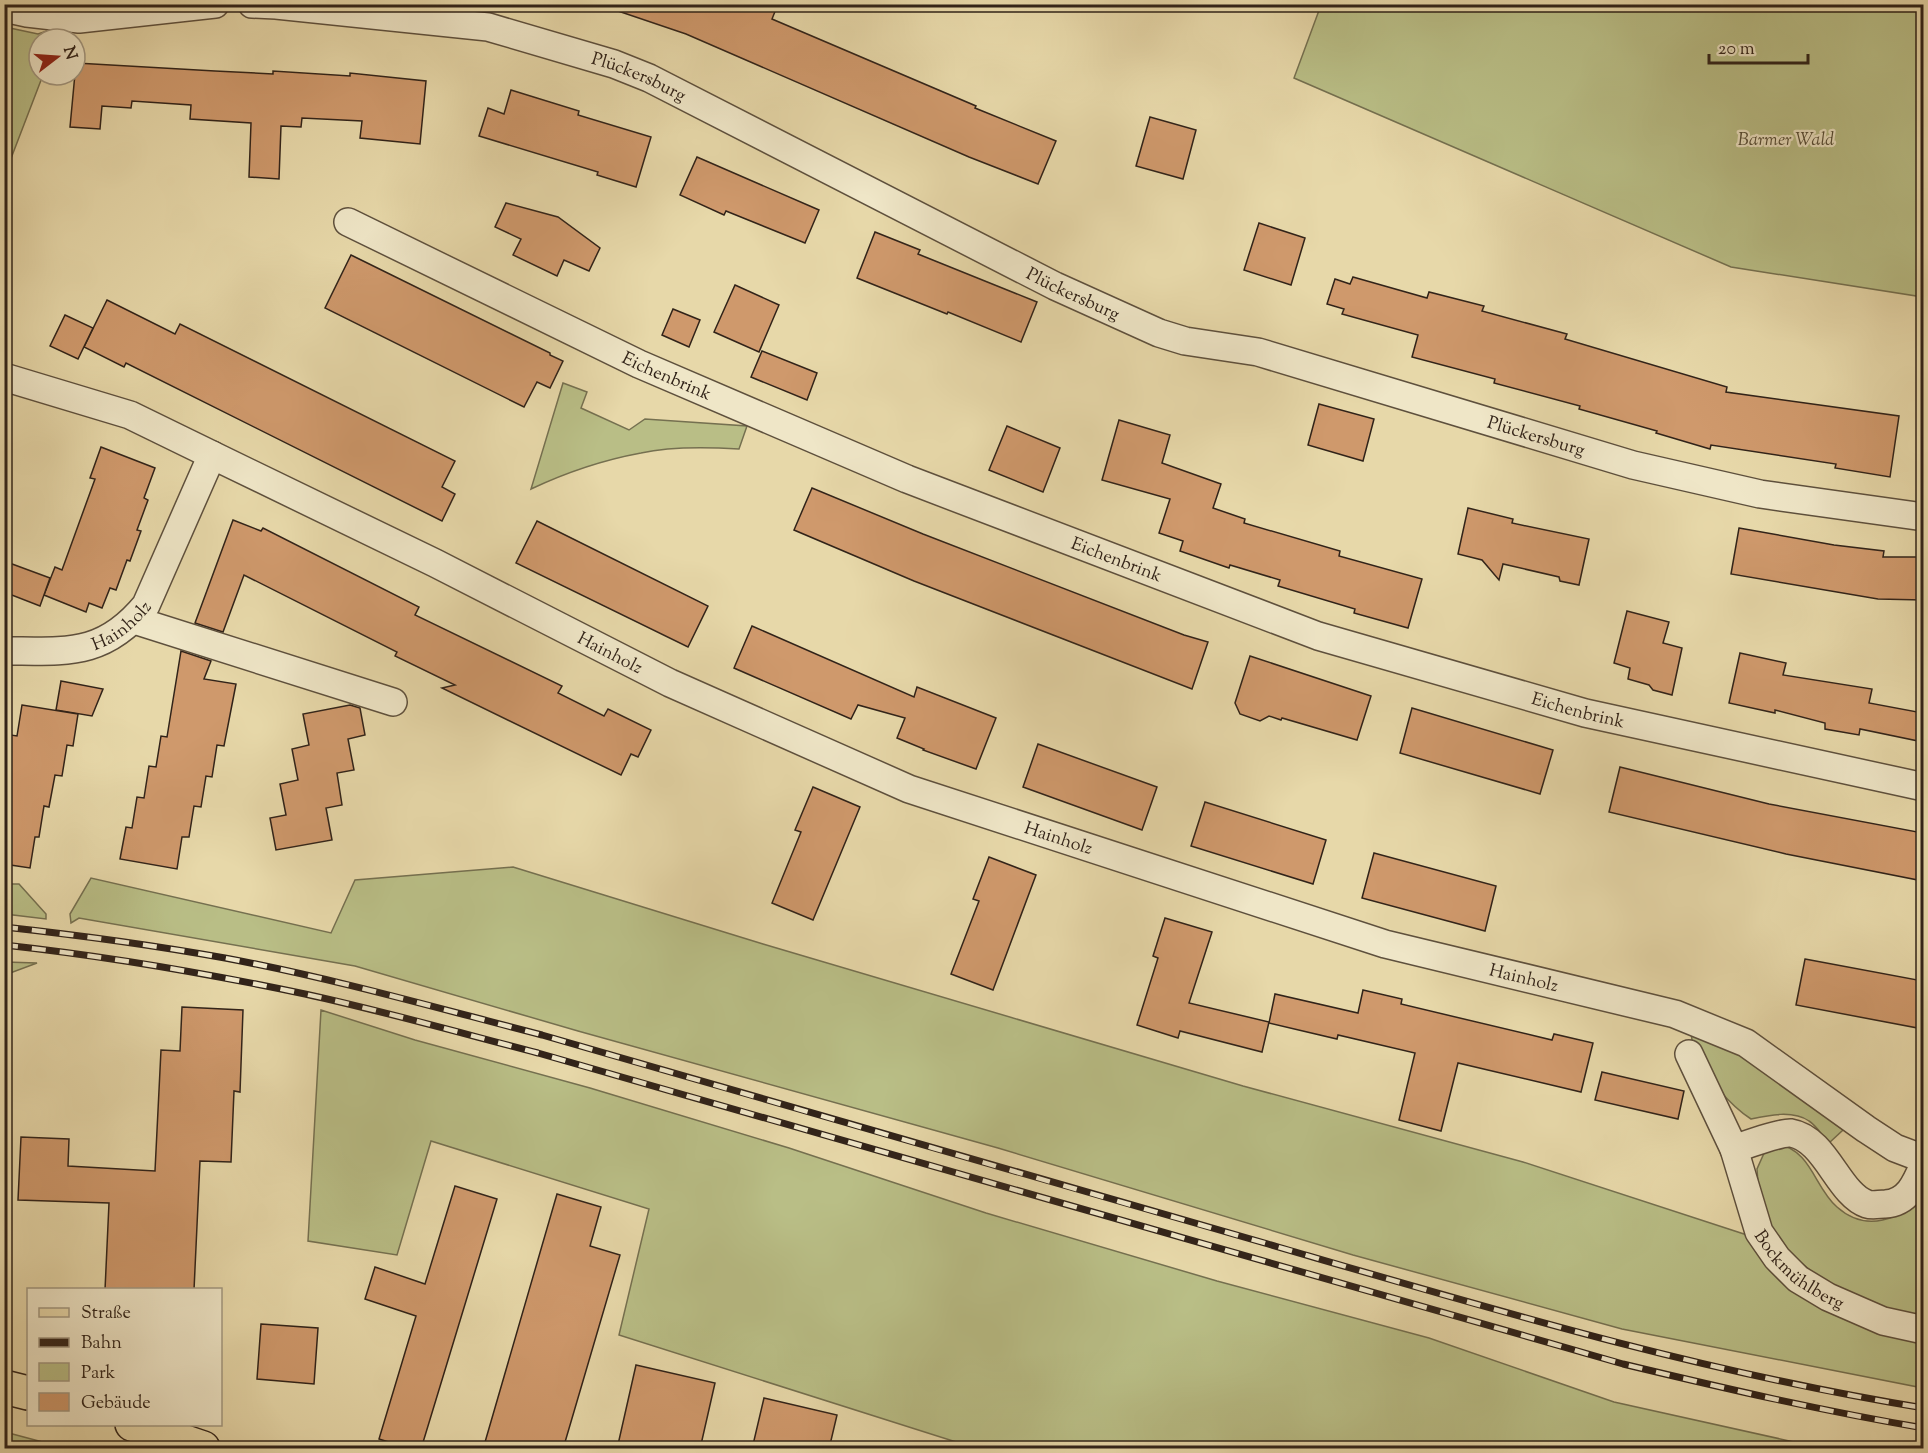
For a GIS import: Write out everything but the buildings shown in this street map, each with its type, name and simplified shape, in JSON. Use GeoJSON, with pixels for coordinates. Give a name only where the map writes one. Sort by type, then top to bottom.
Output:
{"type":"FeatureCollection","features":[{"type":"Feature","properties":{"kind":"main road"},"geometry":{"type":"LineString","coordinates":[[4,1387],[27,1393]]}},
{"type":"Feature","properties":{"kind":"main road"},"geometry":{"type":"LineString","coordinates":[[135,1426],[203,1449]]}},
{"type":"Feature","properties":{"kind":"street"},"geometry":{"type":"LineString","coordinates":[[4,8],[79,19],[215,4]]}},
{"type":"Feature","properties":{"kind":"street","name":"Plückersburg"},"geometry":{"type":"LineString","coordinates":[[252,4],[488,27],[614,64],[649,78],[1055,286],[1159,333],[1185,341],[1258,352],[1634,465],[1760,494],[1923,517]]}},
{"type":"Feature","properties":{"kind":"street","name":"Eichenbrink"},"geometry":{"type":"LineString","coordinates":[[348,222],[639,363],[906,479],[1318,636],[1585,713],[1923,787]]}},
{"type":"Feature","properties":{"kind":"street","name":"Hainholz"},"geometry":{"type":"LineString","coordinates":[[4,377],[130,415],[435,563],[670,683],[909,789],[1385,944],[1675,1014],[1746,1042],[1866,1129],[1895,1148],[1923,1159]]}},
{"type":"Feature","properties":{"kind":"street","name":"Hainholz"},"geometry":{"type":"LineString","coordinates":[[4,651],[77,650],[110,639],[134,620],[146,605],[212,455]]}},
{"type":"Feature","properties":{"kind":"street"},"geometry":{"type":"LineString","coordinates":[[134,620],[393,702]]}},
{"type":"Feature","properties":{"kind":"street","name":"Bockmühlberg"},"geometry":{"type":"LineString","coordinates":[[1689,1054],[1734,1149],[1759,1232],[1778,1258],[1798,1279],[1828,1297],[1883,1320],[1923,1330]]}},
{"type":"Feature","properties":{"kind":"street"},"geometry":{"type":"LineString","coordinates":[[1734,1149],[1790,1133],[1806,1139],[1817,1149],[1857,1199],[1869,1205],[1891,1204],[1904,1198],[1915,1185],[1923,1164]]}},
{"type":"Feature","properties":{"kind":"green space","name":"Barmer Wald"},"geometry":{"type":"Polygon","coordinates":[[[1321,5],[1923,5],[1923,297],[1731,267],[1294,78],[1321,5]]]}},
{"type":"Feature","properties":{"kind":"green space"},"geometry":{"type":"Polygon","coordinates":[[[5,27],[27,32],[27,87],[38,87],[5,174],[5,27]]]}},
{"type":"Feature","properties":{"kind":"green space"},"geometry":{"type":"Polygon","coordinates":[[[563,383],[587,392],[581,408],[629,430],[645,419],[747,426],[739,449],[677,448],[641,453],[584,468],[531,489],[563,383]]]}},
{"type":"Feature","properties":{"kind":"green space"},"geometry":{"type":"Polygon","coordinates":[[[513,867],[763,944],[1243,1086],[1523,1162],[1747,1235],[1923,1342],[1923,1388],[1622,1329],[1353,1255],[998,1148],[578,1031],[355,966],[79,918],[71,923],[70,914],[91,878],[331,933],[355,880],[513,867]]]}},
{"type":"Feature","properties":{"kind":"green space"},"geometry":{"type":"Polygon","coordinates":[[[5,884],[19,884],[46,914],[46,919],[5,914],[5,884]]]}},
{"type":"Feature","properties":{"kind":"green space"},"geometry":{"type":"Polygon","coordinates":[[[5,962],[37,963],[5,975],[5,962]]]}},
{"type":"Feature","properties":{"kind":"green space"},"geometry":{"type":"Polygon","coordinates":[[[321,1010],[415,1040],[590,1088],[789,1148],[986,1213],[1217,1281],[1429,1338],[1614,1402],[1821,1448],[975,1448],[619,1335],[649,1209],[431,1141],[397,1255],[308,1241],[321,1010]]]}},
{"type":"Feature","properties":{"kind":"green space"},"geometry":{"type":"Polygon","coordinates":[[[1691,1032],[1753,1061],[1843,1130],[1829,1143],[1815,1126],[1796,1115],[1781,1114],[1751,1119],[1743,1114],[1726,1098],[1703,1069],[1694,1051],[1691,1032]]]}},
{"type":"Feature","properties":{"kind":"green space"},"geometry":{"type":"Polygon","coordinates":[[[1778,1144],[1798,1154],[1806,1162],[1829,1199],[1848,1215],[1860,1220],[1883,1220],[1894,1216],[1904,1211],[1923,1194],[1923,1319],[1887,1310],[1826,1283],[1789,1253],[1775,1237],[1759,1198],[1757,1169],[1765,1151],[1778,1144]]]}},
{"type":"Feature","properties":{"kind":"green space"},"geometry":{"type":"Polygon","coordinates":[[[5,1432],[65,1448],[5,1448],[5,1432]]]}},
{"type":"Feature","properties":{"kind":"railway"},"geometry":{"type":"LineString","coordinates":[[4,927],[225,958],[384,994],[542,1035],[1593,1336],[1758,1376],[1924,1408]]}},
{"type":"Feature","properties":{"kind":"railway"},"geometry":{"type":"LineString","coordinates":[[4,945],[80,954],[192,972],[305,994],[393,1015],[538,1053],[1623,1364],[1773,1399],[1924,1428]]}}]}
